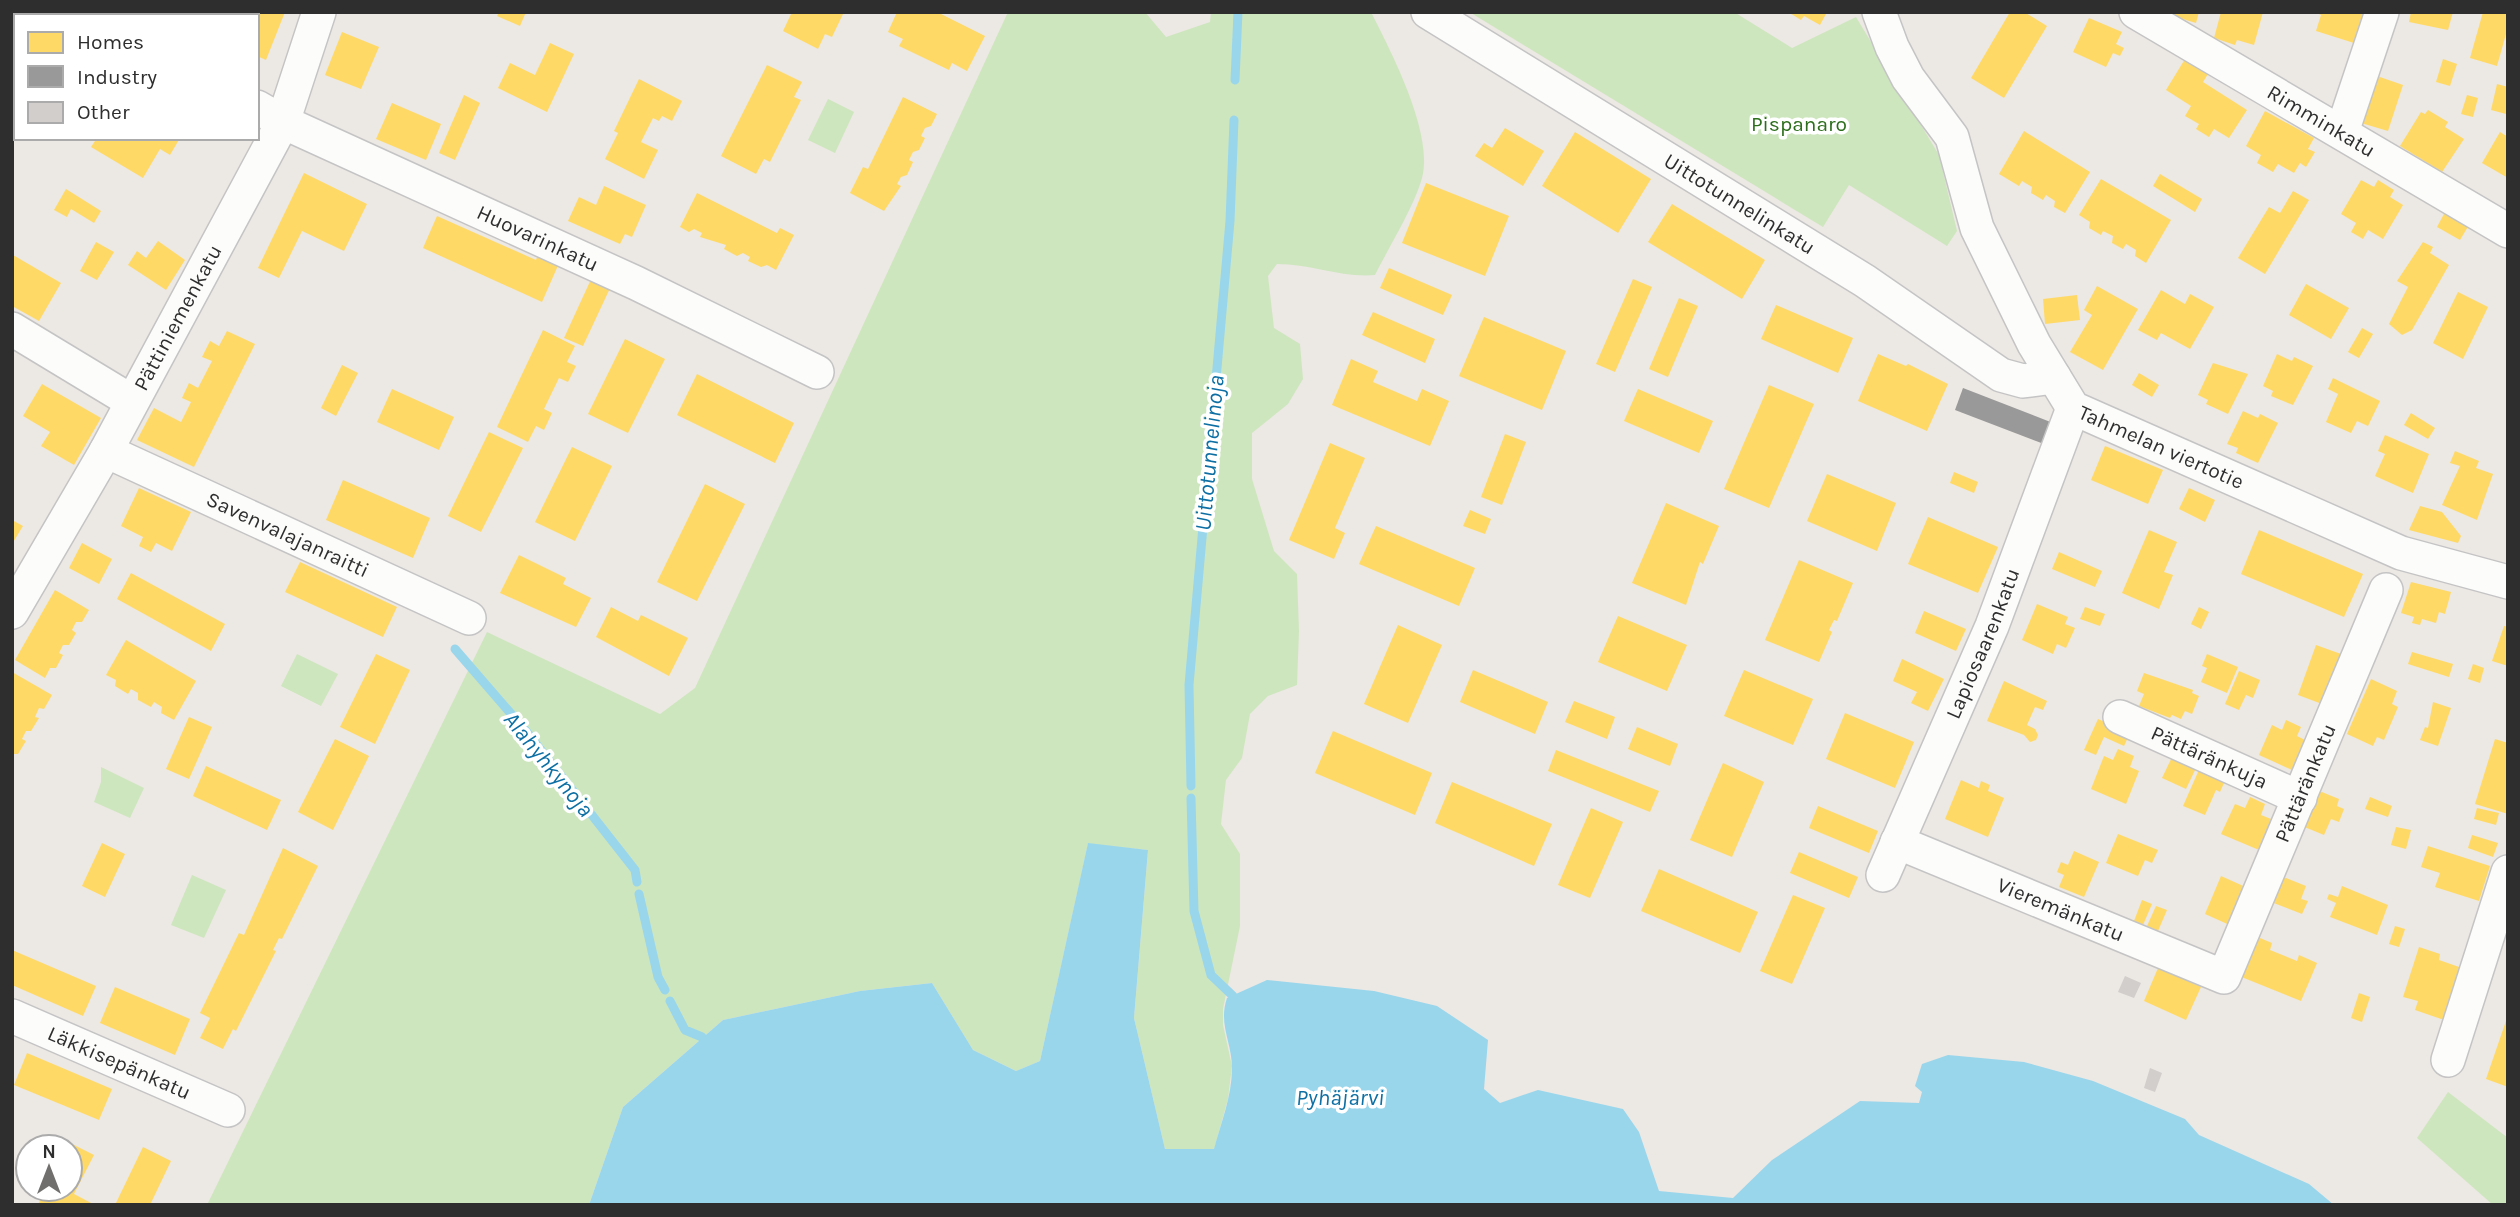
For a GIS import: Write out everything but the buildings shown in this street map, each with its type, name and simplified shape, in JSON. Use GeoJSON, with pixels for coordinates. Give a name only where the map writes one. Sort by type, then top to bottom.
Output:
{"type":"FeatureCollection","features":[{"type":"Feature","properties":{"kind":"street","name":"Pättiniemenkatu"},"geometry":{"type":"LineString","coordinates":[[12,612],[106,451],[209,263],[270,114],[319,12]]}},
{"type":"Feature","properties":{"kind":"street","name":"Uittotunnelinkatu"},"geometry":{"type":"LineString","coordinates":[[1428,12],[1865,281],[2001,375],[2024,381],[2054,377]]}},
{"type":"Feature","properties":{"kind":"street","name":"Tahmelan viertotie"},"geometry":{"type":"LineString","coordinates":[[1879,12],[1892,47],[1908,78],[1952,137],[1977,228],[2054,377],[2073,408],[2401,553],[2508,582]]}},
{"type":"Feature","properties":{"kind":"street"},"geometry":{"type":"LineString","coordinates":[[2342,132],[2382,12]]}},
{"type":"Feature","properties":{"kind":"street","name":"Rimminkatu"},"geometry":{"type":"LineString","coordinates":[[2147,15],[2508,231]]}},
{"type":"Feature","properties":{"kind":"street","name":"Huovarinkatu"},"geometry":{"type":"LineString","coordinates":[[270,114],[636,283],[817,372]]}},
{"type":"Feature","properties":{"kind":"street"},"geometry":{"type":"LineString","coordinates":[[12,329],[131,401]]}},
{"type":"Feature","properties":{"kind":"street","name":"Lapiosaarenkatu"},"geometry":{"type":"LineString","coordinates":[[1883,875],[1992,626],[2073,408]]}},
{"type":"Feature","properties":{"kind":"street","name":"Savenvalajanraitti"},"geometry":{"type":"LineString","coordinates":[[106,451],[469,618]]}},
{"type":"Feature","properties":{"kind":"street","name":"Pättäränkatu"},"geometry":{"type":"LineString","coordinates":[[2224,977],[2386,590]]}},
{"type":"Feature","properties":{"kind":"street","name":"Pättäränkuja"},"geometry":{"type":"LineString","coordinates":[[2120,716],[2300,798]]}},
{"type":"Feature","properties":{"kind":"street","name":"Vieremänkatu"},"geometry":{"type":"LineString","coordinates":[[1897,842],[2224,977]]}},
{"type":"Feature","properties":{"kind":"street"},"geometry":{"type":"LineString","coordinates":[[2448,1060],[2508,872]]}},
{"type":"Feature","properties":{"kind":"street","name":"Läkkisepänkatu"},"geometry":{"type":"LineString","coordinates":[[12,1016],[228,1110]]}},
{"type":"Feature","properties":{"kind":"green space"},"geometry":{"type":"Polygon","coordinates":[[[1008,12],[1145,12],[1166,37],[1210,22],[1211,12],[1371,12],[1408,93],[1422,139],[1422,178],[1407,214],[1375,275],[1351,275],[1277,264],[1268,276],[1274,328],[1300,344],[1303,379],[1288,404],[1252,433],[1252,479],[1274,551],[1297,574],[1297,685],[1268,696],[1250,714],[1242,758],[1226,780],[1221,824],[1240,854],[1240,926],[1223,1009],[1223,1025],[1232,1066],[1228,1099],[1214,1150],[1165,1149],[1134,1018],[1148,850],[1088,844],[1040,1061],[1016,1071],[973,1050],[932,983],[860,991],[723,1020],[623,1107],[589,1205],[207,1205],[487,632],[660,714],[695,688],[1008,12]]]}},
{"type":"Feature","properties":{"kind":"green space","name":"Pispanaro"},"geometry":{"type":"Polygon","coordinates":[[[1734,12],[1792,48],[1856,17],[1939,155],[1957,231],[1947,246],[1849,185],[1823,227],[1471,13],[1734,12]]]}},
{"type":"Feature","properties":{"kind":"green space"},"geometry":{"type":"Polygon","coordinates":[[[828,99],[854,112],[835,153],[808,140],[828,99]]]}},
{"type":"Feature","properties":{"kind":"green space"},"geometry":{"type":"Polygon","coordinates":[[[297,654],[338,674],[321,706],[281,686],[297,654]]]}},
{"type":"Feature","properties":{"kind":"green space"},"geometry":{"type":"Polygon","coordinates":[[[101,767],[144,788],[130,818],[94,802],[101,782],[101,767]]]}},
{"type":"Feature","properties":{"kind":"green space"},"geometry":{"type":"Polygon","coordinates":[[[192,875],[226,890],[204,938],[171,925],[192,875]]]}},
{"type":"Feature","properties":{"kind":"green space"},"geometry":{"type":"Polygon","coordinates":[[[2448,1092],[2508,1138],[2508,1205],[2493,1205],[2417,1138],[2448,1092]]]}},
{"type":"Feature","properties":{"kind":"water","name":"Pyhäjärvi"},"geometry":{"type":"Polygon","coordinates":[[[1088,843],[1148,850],[1134,1018],[1165,1149],[1214,1149],[1232,1078],[1224,1016],[1227,998],[1267,980],[1374,991],[1437,1006],[1488,1040],[1484,1089],[1500,1103],[1538,1090],[1623,1109],[1639,1132],[1659,1191],[1733,1198],[1772,1160],[1860,1101],[1919,1103],[1922,1092],[1915,1086],[1922,1064],[1948,1055],[2024,1062],[2093,1081],[2185,1119],[2199,1135],[2309,1184],[2334,1205],[589,1205],[623,1107],[723,1020],[860,991],[932,983],[973,1050],[1016,1071],[1040,1061],[1088,843]]]}},
{"type":"Feature","properties":{"kind":"waterway","name":"Uittotunnelinoja"},"geometry":{"type":"LineString","coordinates":[[1235,80],[1238,12]]}},
{"type":"Feature","properties":{"kind":"waterway","name":"Uittotunnelinoja"},"geometry":{"type":"LineString","coordinates":[[1191,786],[1189,685],[1230,221],[1234,120]]}},
{"type":"Feature","properties":{"kind":"waterway","name":"Alahyhkynoja"},"geometry":{"type":"LineString","coordinates":[[455,649],[526,731],[635,870],[637,882]]}},
{"type":"Feature","properties":{"kind":"waterway","name":"Uittotunnelinoja"},"geometry":{"type":"LineString","coordinates":[[1191,798],[1194,911],[1211,975],[1233,996]]}},
{"type":"Feature","properties":{"kind":"waterway","name":"Alahyhkynoja"},"geometry":{"type":"LineString","coordinates":[[639,894],[658,977],[665,990]]}},
{"type":"Feature","properties":{"kind":"waterway","name":"Alahyhkynoja"},"geometry":{"type":"LineString","coordinates":[[670,1001],[685,1030],[702,1037]]}}]}
